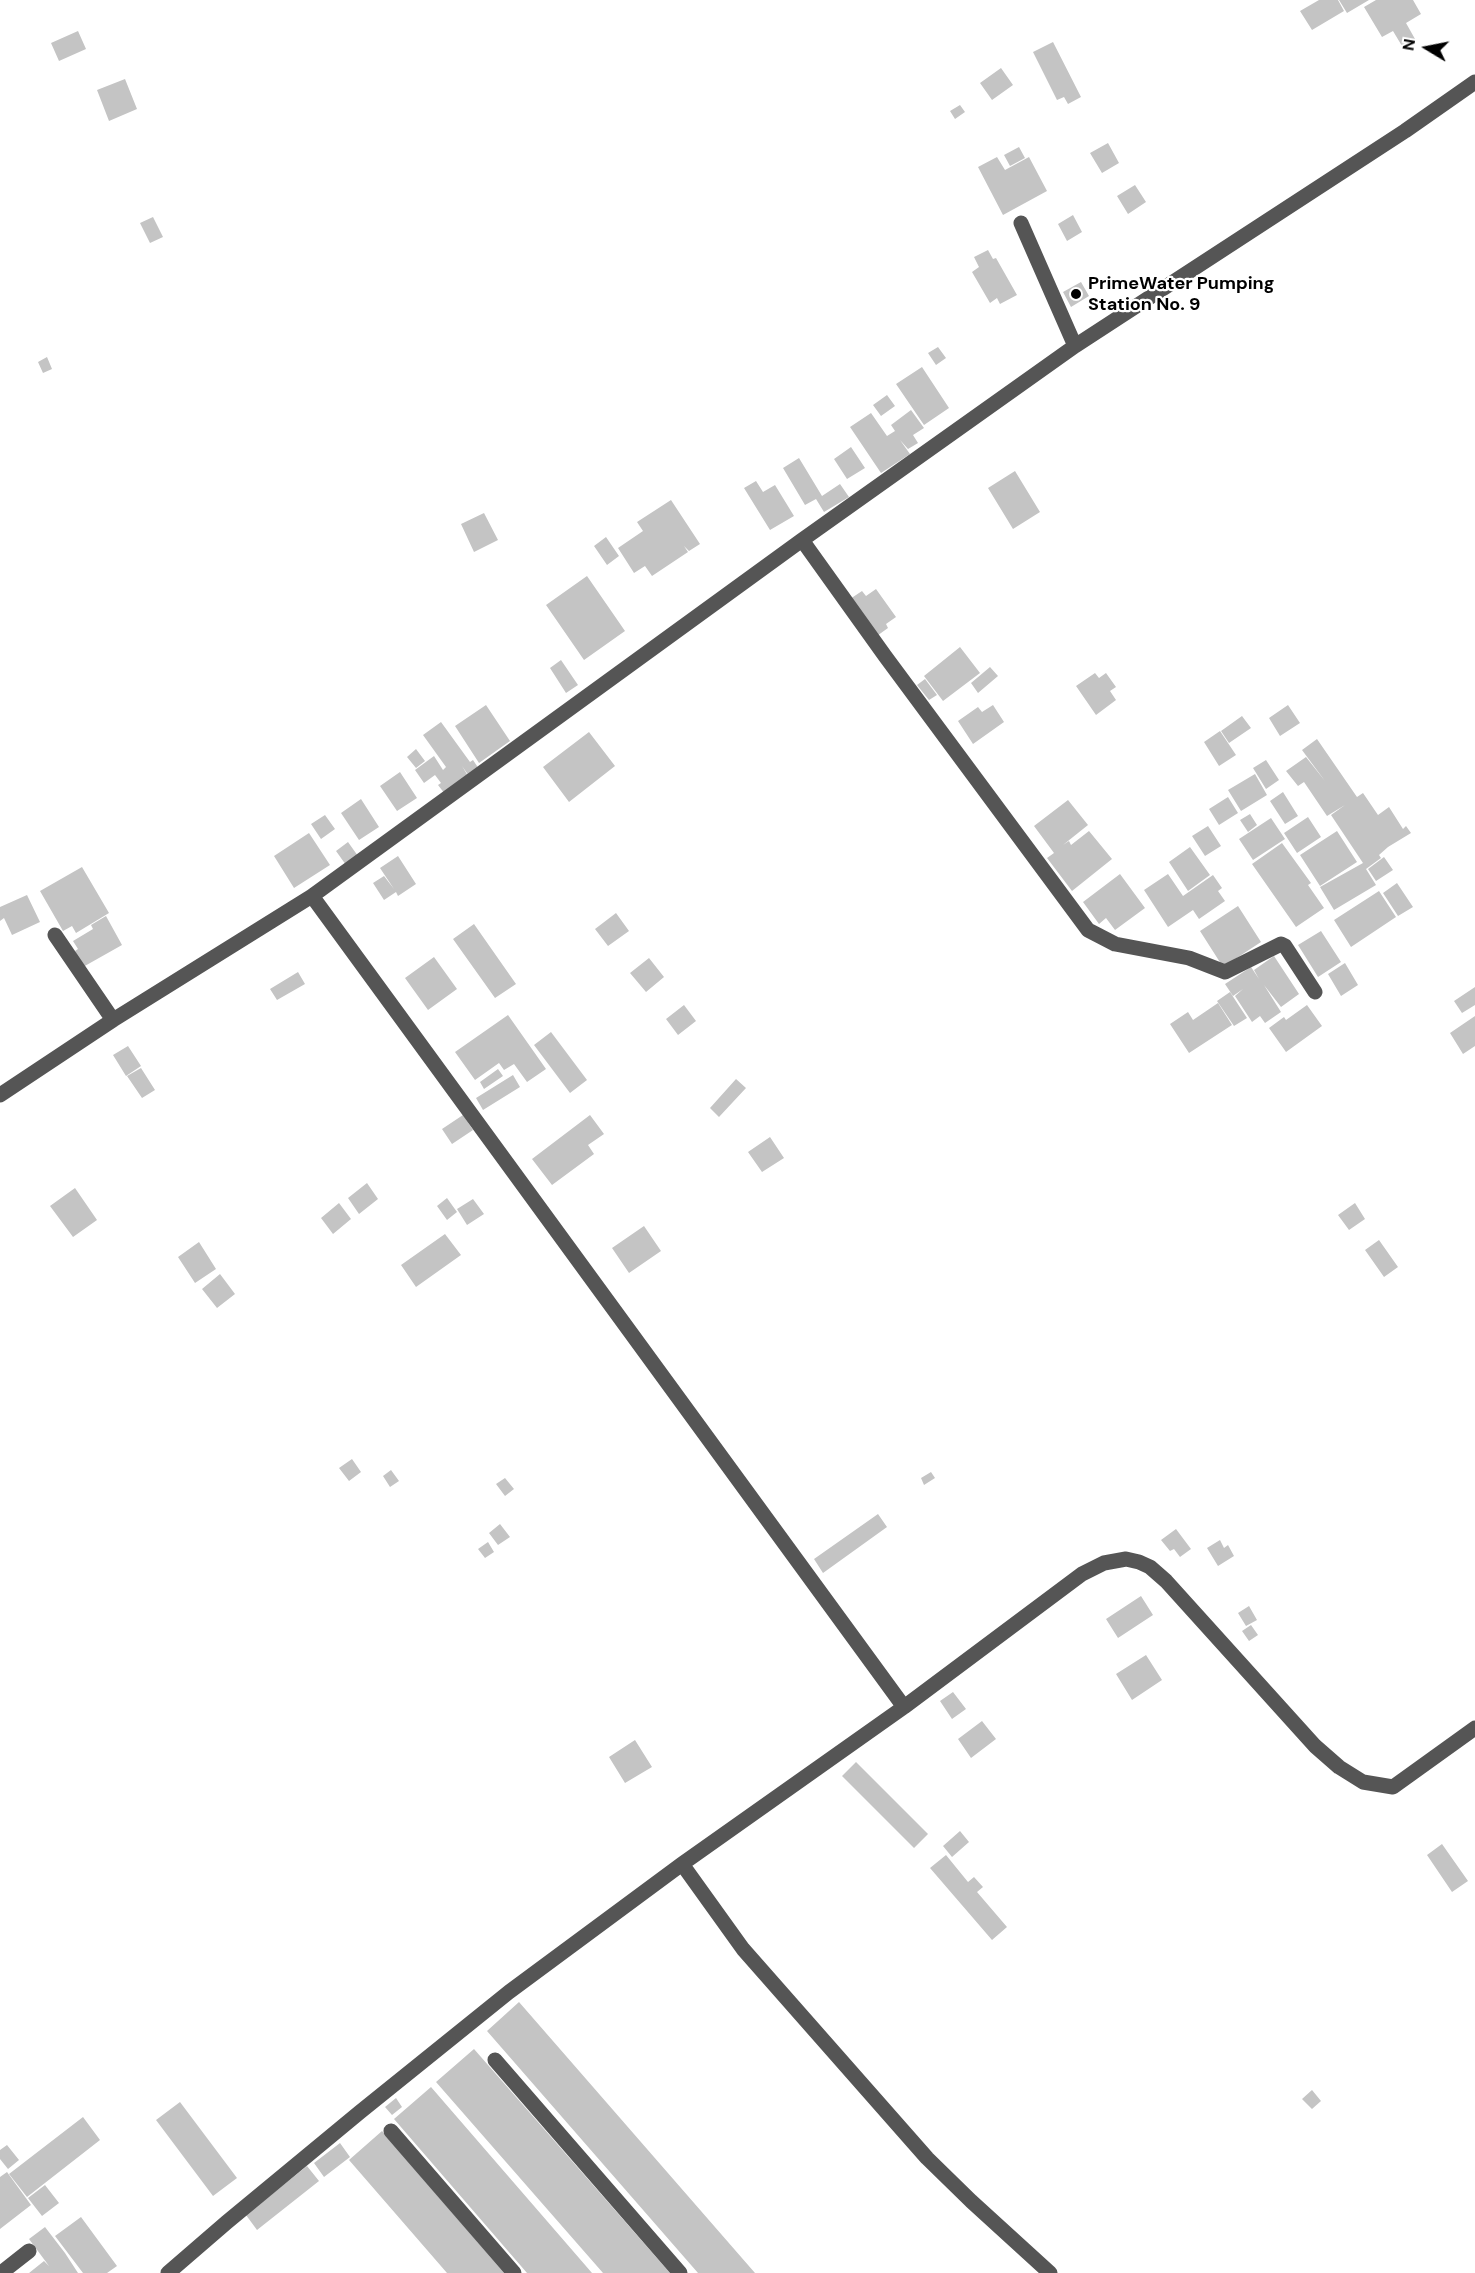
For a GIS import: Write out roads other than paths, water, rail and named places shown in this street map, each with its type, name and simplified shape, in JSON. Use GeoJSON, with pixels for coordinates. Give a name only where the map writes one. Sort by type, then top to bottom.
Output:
{"type":"FeatureCollection","features":[{"type":"Feature","properties":{"kind":"street"},"geometry":{"type":"LineString","coordinates":[[0,1095],[113,1020],[312,896],[802,540],[1074,346],[1406,131],[1475,82]]}},
{"type":"Feature","properties":{"kind":"street"},"geometry":{"type":"LineString","coordinates":[[1021,223],[1074,346]]}},
{"type":"Feature","properties":{"kind":"street"},"geometry":{"type":"LineString","coordinates":[[802,540],[1088,930],[1115,944],[1189,958],[1224,972],[1281,944],[1285,946],[1315,992]]}},
{"type":"Feature","properties":{"kind":"street"},"geometry":{"type":"LineString","coordinates":[[312,896],[904,1707]]}},
{"type":"Feature","properties":{"kind":"street"},"geometry":{"type":"LineString","coordinates":[[55,935],[113,1020]]}},
{"type":"Feature","properties":{"kind":"street"},"geometry":{"type":"LineString","coordinates":[[168,2273],[298,2163],[500,2000],[682,1864],[904,1707],[1082,1574],[1104,1563],[1126,1559],[1150,1567],[1166,1581],[1315,1746],[1339,1767],[1363,1782],[1393,1787],[1475,1728]]}},
{"type":"Feature","properties":{"kind":"street"},"geometry":{"type":"LineString","coordinates":[[682,1864],[743,1949],[927,2158],[1050,2273]]}},
{"type":"Feature","properties":{"kind":"street"},"geometry":{"type":"LineString","coordinates":[[495,2060],[680,2273]]}},
{"type":"Feature","properties":{"kind":"street"},"geometry":{"type":"LineString","coordinates":[[391,2131],[514,2273]]}},
{"type":"Feature","properties":{"kind":"street"},"geometry":{"type":"LineString","coordinates":[[1,2273],[29,2252]]}},
{"type":"Feature","properties":{"kind":"place","name":"PrimeWater Pumping Station No. 9"},"geometry":{"type":"Point","coordinates":[1076,294]}}]}
